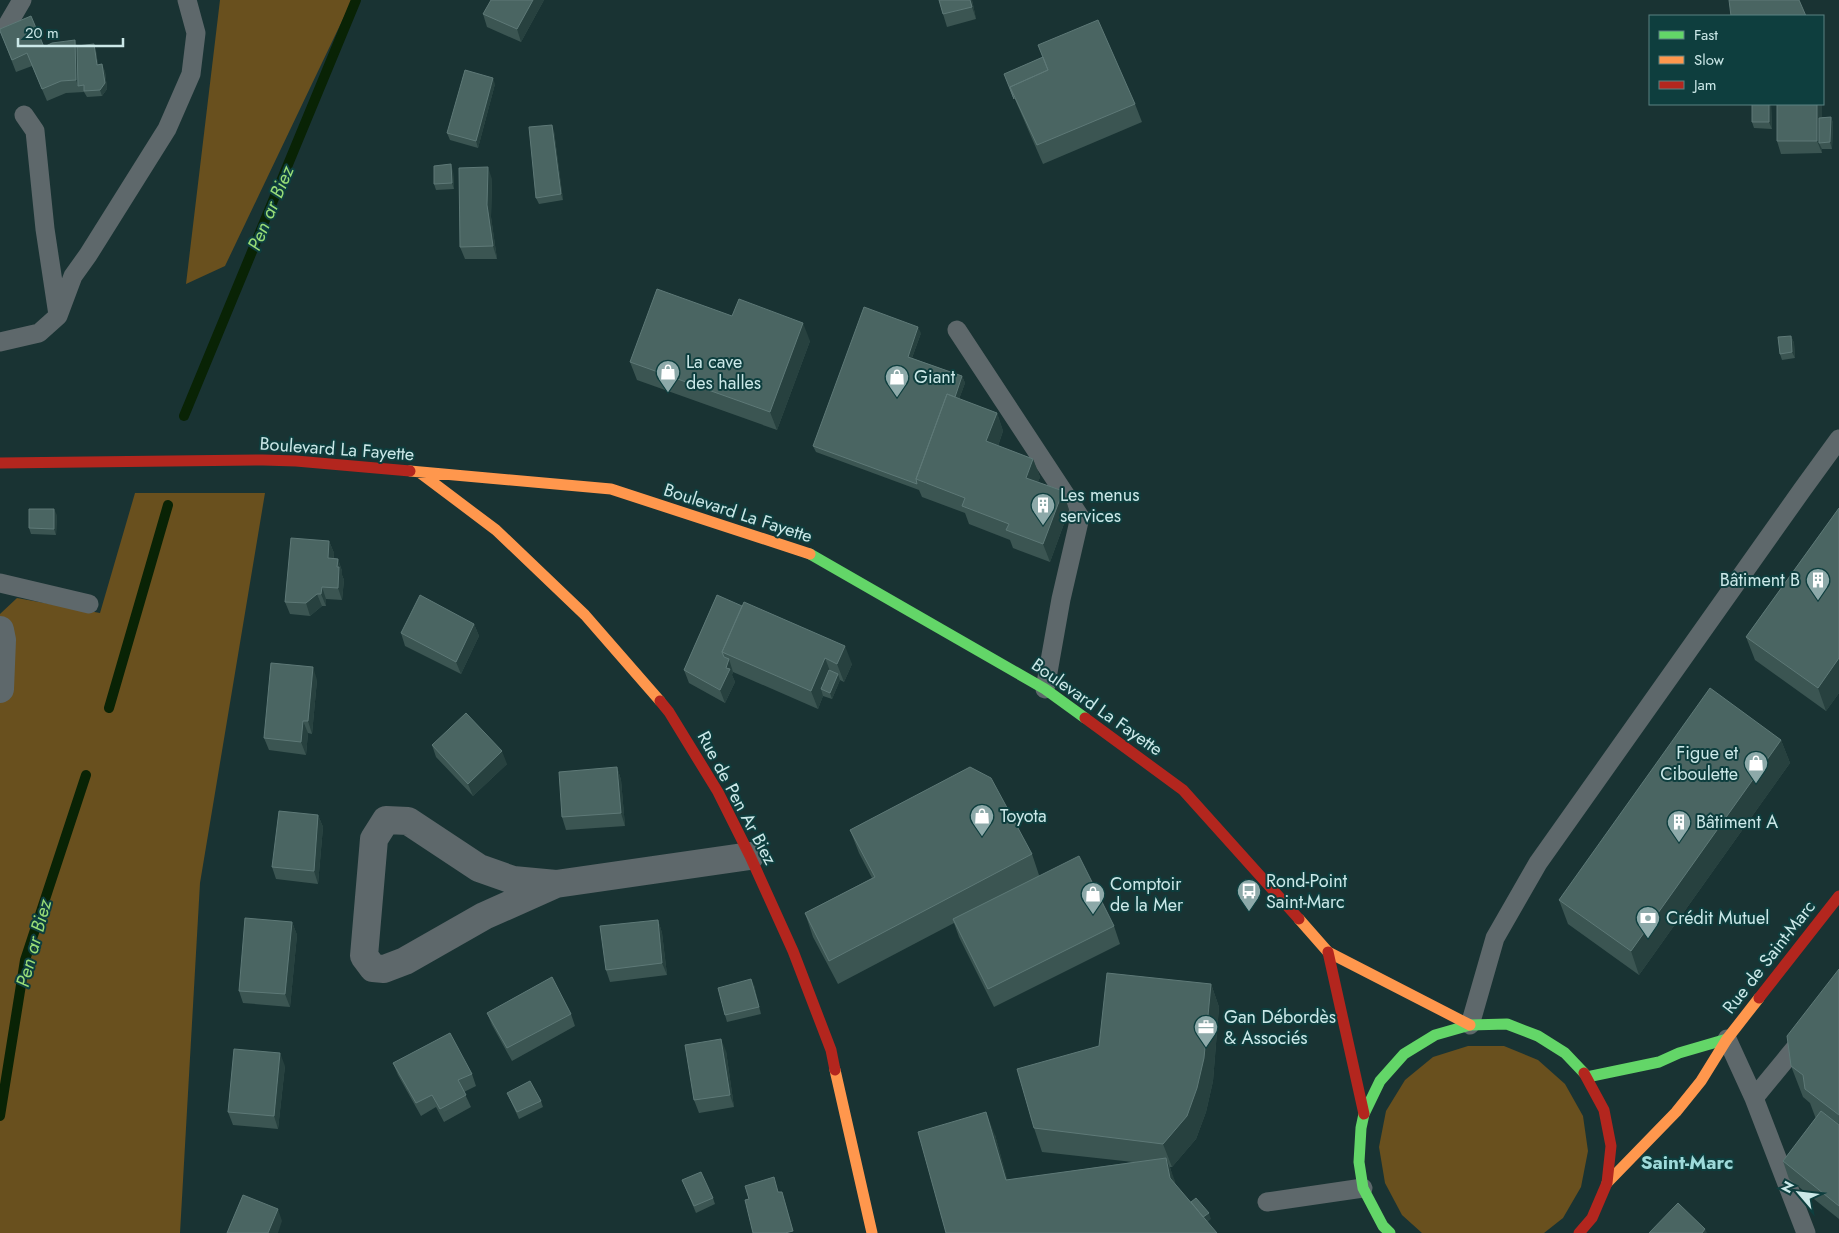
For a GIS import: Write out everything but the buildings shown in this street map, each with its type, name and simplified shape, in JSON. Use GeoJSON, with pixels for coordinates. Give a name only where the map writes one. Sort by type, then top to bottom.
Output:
{"type":"FeatureCollection","features":[{"type":"Feature","properties":{"kind":"main road","name":"Boulevard La Fayette"},"geometry":{"type":"LineString","coordinates":[[0,463],[296,461],[611,489],[815,556],[1045,689],[1183,790],[1328,952],[1470,1025]]}},
{"type":"Feature","properties":{"kind":"main road","name":"Rue de Pen Ar Biez"},"geometry":{"type":"LineString","coordinates":[[420,472],[496,530],[586,615],[669,712],[718,792],[750,856],[793,951],[831,1050],[872,1233]]}},
{"type":"Feature","properties":{"kind":"main road","name":"Rue de Saint-Marc"},"geometry":{"type":"LineString","coordinates":[[1607,1183],[1676,1112],[1701,1081],[1727,1040],[1839,896]]}},
{"type":"Feature","properties":{"kind":"main road","name":"Boulevard La Fayette"},"geometry":{"type":"LineString","coordinates":[[1328,952],[1364,1114]]}},
{"type":"Feature","properties":{"kind":"main road"},"geometry":{"type":"LineString","coordinates":[[1386,1231],[1363,1188],[1359,1162],[1361,1128],[1364,1114],[1380,1081],[1404,1054],[1435,1035],[1470,1025],[1507,1024],[1538,1036],[1565,1053],[1587,1077],[1604,1110],[1611,1146],[1607,1183],[1592,1218],[1579,1233]]}},
{"type":"Feature","properties":{"kind":"main road","name":"Rue de Saint-Marc"},"geometry":{"type":"LineString","coordinates":[[1587,1077],[1660,1062],[1679,1054],[1727,1040]]}},
{"type":"Feature","properties":{"kind":"street"},"geometry":{"type":"LineString","coordinates":[[0,630],[2,640],[0,688]]}},
{"type":"Feature","properties":{"kind":"street"},"geometry":{"type":"LineString","coordinates":[[556,884],[484,916],[406,961],[384,969],[373,968],[364,956],[374,839],[386,820],[408,821],[479,868],[513,880],[556,884],[750,856]]}},
{"type":"Feature","properties":{"kind":"lane"},"geometry":{"type":"LineString","coordinates":[[8,24],[22,0]]}},
{"type":"Feature","properties":{"kind":"lane"},"geometry":{"type":"LineString","coordinates":[[0,342],[39,333],[58,316],[73,276],[167,129],[191,74],[196,33],[187,0]]}},
{"type":"Feature","properties":{"kind":"lane"},"geometry":{"type":"LineString","coordinates":[[24,114],[35,131],[45,229],[58,316]]}},
{"type":"Feature","properties":{"kind":"lane"},"geometry":{"type":"LineString","coordinates":[[957,330],[1080,517],[1061,599],[1045,689]]}},
{"type":"Feature","properties":{"kind":"lane"},"geometry":{"type":"LineString","coordinates":[[1470,1025],[1495,938],[1538,863],[1839,439]]}},
{"type":"Feature","properties":{"kind":"lane"},"geometry":{"type":"LineString","coordinates":[[0,582],[89,604]]}},
{"type":"Feature","properties":{"kind":"lane"},"geometry":{"type":"LineString","coordinates":[[1754,1098],[1815,1024]]}},
{"type":"Feature","properties":{"kind":"lane"},"geometry":{"type":"LineString","coordinates":[[1727,1040],[1754,1098],[1806,1233]]}},
{"type":"Feature","properties":{"kind":"lane"},"geometry":{"type":"LineString","coordinates":[[1267,1202],[1363,1188]]}},
{"type":"Feature","properties":{"kind":"shaded area"},"geometry":{"type":"Polygon","coordinates":[[[220,0],[352,0],[225,266],[186,284],[220,0]]]}},
{"type":"Feature","properties":{"kind":"shaded area"},"geometry":{"type":"Polygon","coordinates":[[[135,493],[265,493],[200,883],[180,1233],[0,1233],[0,614],[17,598],[100,613],[135,493]]]}},
{"type":"Feature","properties":{"kind":"shaded area"},"geometry":{"type":"Polygon","coordinates":[[[1468,1046],[1504,1046],[1538,1060],[1565,1084],[1583,1116],[1588,1151],[1581,1187],[1563,1218],[1544,1233],[1422,1233],[1402,1215],[1385,1183],[1379,1147],[1386,1111],[1405,1080],[1433,1057],[1468,1046]]]}},
{"type":"Feature","properties":{"kind":"waterway","name":"Pen ar Biez"},"geometry":{"type":"LineString","coordinates":[[184,416],[356,0]]}},
{"type":"Feature","properties":{"kind":"waterway","name":"Pen ar Biez"},"geometry":{"type":"LineString","coordinates":[[109,708],[168,505]]}},
{"type":"Feature","properties":{"kind":"waterway","name":"Pen ar Biez"},"geometry":{"type":"LineString","coordinates":[[0,1116],[25,960],[86,775]]}},
{"type":"Feature","properties":{"kind":"traffic: fast"},"geometry":{"type":"LineString","coordinates":[[810,554],[1045,689],[1085,718]]}},
{"type":"Feature","properties":{"kind":"traffic: fast"},"geometry":{"type":"LineString","coordinates":[[1390,1233],[1383,1226],[1363,1188],[1359,1162],[1361,1128],[1364,1114],[1380,1081],[1404,1054],[1435,1035],[1470,1025],[1507,1024],[1538,1036],[1565,1053],[1584,1073]]}},
{"type":"Feature","properties":{"kind":"traffic: fast"},"geometry":{"type":"LineString","coordinates":[[1587,1077],[1659,1062],[1679,1053],[1727,1039]]}},
{"type":"Feature","properties":{"kind":"traffic: slow"},"geometry":{"type":"LineString","coordinates":[[410,471],[611,489],[810,554]]}},
{"type":"Feature","properties":{"kind":"traffic: slow"},"geometry":{"type":"LineString","coordinates":[[419,472],[496,530],[585,615],[660,701]]}},
{"type":"Feature","properties":{"kind":"traffic: slow"},"geometry":{"type":"LineString","coordinates":[[1299,919],[1328,952],[1470,1025]]}},
{"type":"Feature","properties":{"kind":"traffic: slow"},"geometry":{"type":"LineString","coordinates":[[1607,1183],[1676,1112],[1701,1081],[1727,1039],[1759,998]]}},
{"type":"Feature","properties":{"kind":"traffic: slow"},"geometry":{"type":"LineString","coordinates":[[835,1070],[872,1233]]}},
{"type":"Feature","properties":{"kind":"traffic: jam"},"geometry":{"type":"LineString","coordinates":[[0,463],[263,460],[410,471]]}},
{"type":"Feature","properties":{"kind":"traffic: jam"},"geometry":{"type":"LineString","coordinates":[[660,701],[669,712],[718,792],[750,856],[793,951],[831,1050],[835,1070]]}},
{"type":"Feature","properties":{"kind":"traffic: jam"},"geometry":{"type":"LineString","coordinates":[[1085,718],[1183,790],[1299,919]]}},
{"type":"Feature","properties":{"kind":"traffic: jam"},"geometry":{"type":"LineString","coordinates":[[1759,998],[1839,896]]}},
{"type":"Feature","properties":{"kind":"traffic: jam"},"geometry":{"type":"LineString","coordinates":[[1328,952],[1364,1114]]}},
{"type":"Feature","properties":{"kind":"traffic: jam"},"geometry":{"type":"LineString","coordinates":[[1579,1233],[1592,1218],[1607,1183],[1611,1146],[1604,1110],[1584,1073]]}},
{"type":"Feature","properties":{"kind":"place","name":"La cave des halles"},"geometry":{"type":"Point","coordinates":[668,393]}},
{"type":"Feature","properties":{"kind":"place","name":"Giant"},"geometry":{"type":"Point","coordinates":[897,398]}},
{"type":"Feature","properties":{"kind":"place","name":"Les menus services"},"geometry":{"type":"Point","coordinates":[1043,526]}},
{"type":"Feature","properties":{"kind":"place","name":"Bâtiment B"},"geometry":{"type":"Point","coordinates":[1818,601]}},
{"type":"Feature","properties":{"kind":"place","name":"Figue et Ciboulette"},"geometry":{"type":"Point","coordinates":[1756,784]}},
{"type":"Feature","properties":{"kind":"place","name":"Toyota"},"geometry":{"type":"Point","coordinates":[982,837]}},
{"type":"Feature","properties":{"kind":"place","name":"Bâtiment A"},"geometry":{"type":"Point","coordinates":[1679,843]}},
{"type":"Feature","properties":{"kind":"place","name":"Rond-Point Saint-Marc"},"geometry":{"type":"Point","coordinates":[1249,912]}},
{"type":"Feature","properties":{"kind":"place","name":"Comptoir de la Mer"},"geometry":{"type":"Point","coordinates":[1093,915]}},
{"type":"Feature","properties":{"kind":"place","name":"Crédit Mutuel"},"geometry":{"type":"Point","coordinates":[1648,939]}},
{"type":"Feature","properties":{"kind":"place","name":"Gan Débordès & Associés"},"geometry":{"type":"Point","coordinates":[1206,1048]}},
{"type":"Feature","properties":{"kind":"district","name":"Saint-Marc"},"geometry":{"type":"Point","coordinates":[1687,1162]}}]}
